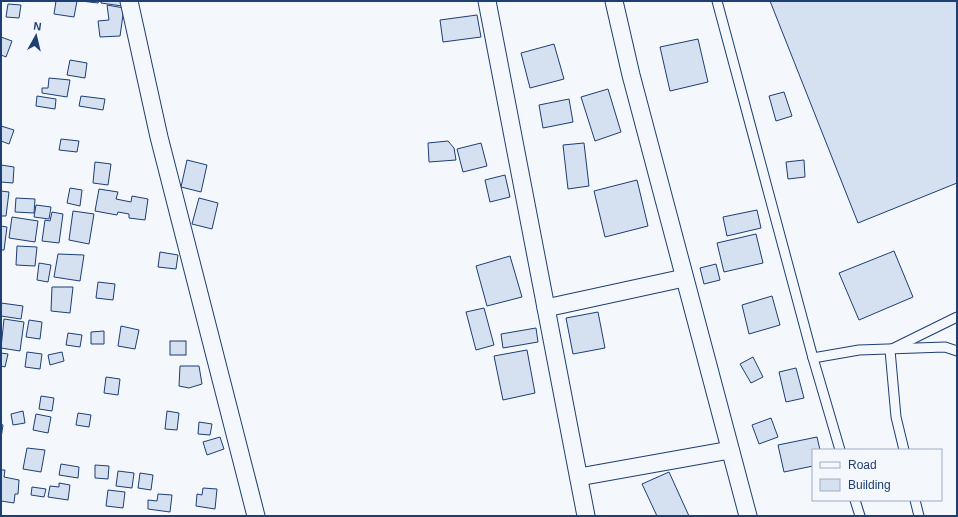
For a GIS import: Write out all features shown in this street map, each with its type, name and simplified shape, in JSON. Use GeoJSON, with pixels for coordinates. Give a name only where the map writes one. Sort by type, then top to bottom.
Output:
{"type":"FeatureCollection","features":[{"type":"Feature","properties":{"kind":"street"},"geometry":{"type":"LineString","coordinates":[[129,1],[159,137],[256,516]]}},
{"type":"Feature","properties":{"kind":"street"},"geometry":{"type":"LineString","coordinates":[[487,1],[586,516]]}},
{"type":"Feature","properties":{"kind":"street"},"geometry":{"type":"LineString","coordinates":[[614,1],[631,75],[748,516]]}},
{"type":"Feature","properties":{"kind":"street"},"geometry":{"type":"LineString","coordinates":[[546,308],[684,278]]}},
{"type":"Feature","properties":{"kind":"street"},"geometry":{"type":"LineString","coordinates":[[579,477],[730,450]]}},
{"type":"Feature","properties":{"kind":"lane"},"geometry":{"type":"LineString","coordinates":[[717,1],[813,358],[840,449]]}},
{"type":"Feature","properties":{"kind":"lane"},"geometry":{"type":"LineString","coordinates":[[890,350],[957,318]]}},
{"type":"Feature","properties":{"kind":"lane"},"geometry":{"type":"LineString","coordinates":[[813,358],[859,350],[945,347],[957,350]]}},
{"type":"Feature","properties":{"kind":"lane"},"geometry":{"type":"LineString","coordinates":[[890,350],[896,417],[904,449]]}},
{"type":"Feature","properties":{"kind":"lane"},"geometry":{"type":"LineString","coordinates":[[855,501],[860,516]]}},
{"type":"Feature","properties":{"kind":"lane"},"geometry":{"type":"LineString","coordinates":[[915,501],[919,516]]}},
{"type":"Feature","properties":{"kind":"building"},"geometry":{"type":"Polygon","coordinates":[[[56,1],[77,1],[74,17],[54,14],[56,1]]]}},
{"type":"Feature","properties":{"kind":"building"},"geometry":{"type":"Polygon","coordinates":[[[81,1],[99,1],[98,3],[81,1]]]}},
{"type":"Feature","properties":{"kind":"building"},"geometry":{"type":"Polygon","coordinates":[[[101,1],[123,1],[122,6],[101,3],[101,1]]]}},
{"type":"Feature","properties":{"kind":"building"},"geometry":{"type":"Polygon","coordinates":[[[770,1],[957,1],[957,183],[858,223],[770,1]]]}},
{"type":"Feature","properties":{"kind":"building"},"geometry":{"type":"Polygon","coordinates":[[[8,4],[21,5],[19,18],[6,17],[8,4]]]}},
{"type":"Feature","properties":{"kind":"building"},"geometry":{"type":"Polygon","coordinates":[[[107,5],[124,8],[120,36],[100,37],[98,21],[109,20],[107,5]]]}},
{"type":"Feature","properties":{"kind":"building"},"geometry":{"type":"Polygon","coordinates":[[[477,15],[481,37],[443,42],[440,20],[477,15]]]}},
{"type":"Feature","properties":{"kind":"building"},"geometry":{"type":"Polygon","coordinates":[[[1,37],[12,41],[6,57],[1,55],[1,37]]]}},
{"type":"Feature","properties":{"kind":"building"},"geometry":{"type":"Polygon","coordinates":[[[698,39],[708,82],[670,91],[660,47],[698,39]]]}},
{"type":"Feature","properties":{"kind":"building"},"geometry":{"type":"Polygon","coordinates":[[[554,44],[564,79],[530,88],[521,53],[554,44]]]}},
{"type":"Feature","properties":{"kind":"building"},"geometry":{"type":"Polygon","coordinates":[[[70,60],[87,63],[85,78],[67,75],[70,60]]]}},
{"type":"Feature","properties":{"kind":"building"},"geometry":{"type":"Polygon","coordinates":[[[49,78],[70,80],[67,97],[42,93],[42,88],[48,88],[49,78]]]}},
{"type":"Feature","properties":{"kind":"building"},"geometry":{"type":"Polygon","coordinates":[[[608,89],[621,132],[595,141],[581,97],[608,89]]]}},
{"type":"Feature","properties":{"kind":"building"},"geometry":{"type":"Polygon","coordinates":[[[784,92],[792,116],[776,121],[769,96],[784,92]]]}},
{"type":"Feature","properties":{"kind":"building"},"geometry":{"type":"Polygon","coordinates":[[[37,96],[56,99],[55,109],[36,106],[37,96]]]}},
{"type":"Feature","properties":{"kind":"building"},"geometry":{"type":"Polygon","coordinates":[[[81,96],[105,99],[103,110],[79,106],[81,96]]]}},
{"type":"Feature","properties":{"kind":"building"},"geometry":{"type":"Polygon","coordinates":[[[569,99],[573,122],[543,128],[539,105],[569,99]]]}},
{"type":"Feature","properties":{"kind":"building"},"geometry":{"type":"Polygon","coordinates":[[[1,126],[14,130],[9,144],[1,141],[1,126]]]}},
{"type":"Feature","properties":{"kind":"building"},"geometry":{"type":"Polygon","coordinates":[[[61,139],[79,141],[77,152],[59,150],[61,139]]]}},
{"type":"Feature","properties":{"kind":"building"},"geometry":{"type":"Polygon","coordinates":[[[448,141],[454,148],[456,160],[429,162],[428,143],[448,141]]]}},
{"type":"Feature","properties":{"kind":"building"},"geometry":{"type":"Polygon","coordinates":[[[481,143],[487,166],[463,172],[457,149],[481,143]]]}},
{"type":"Feature","properties":{"kind":"building"},"geometry":{"type":"Polygon","coordinates":[[[584,143],[589,186],[568,189],[563,145],[584,143]]]}},
{"type":"Feature","properties":{"kind":"building"},"geometry":{"type":"Polygon","coordinates":[[[187,160],[207,165],[201,192],[181,187],[187,160]]]}},
{"type":"Feature","properties":{"kind":"building"},"geometry":{"type":"Polygon","coordinates":[[[804,160],[805,177],[788,179],[786,162],[804,160]]]}},
{"type":"Feature","properties":{"kind":"building"},"geometry":{"type":"Polygon","coordinates":[[[95,162],[111,164],[108,185],[93,183],[95,162]]]}},
{"type":"Feature","properties":{"kind":"building"},"geometry":{"type":"Polygon","coordinates":[[[1,165],[14,167],[13,183],[1,182],[1,165]]]}},
{"type":"Feature","properties":{"kind":"building"},"geometry":{"type":"Polygon","coordinates":[[[505,175],[510,197],[490,202],[485,180],[505,175]]]}},
{"type":"Feature","properties":{"kind":"building"},"geometry":{"type":"Polygon","coordinates":[[[637,180],[648,226],[605,237],[594,191],[637,180]]]}},
{"type":"Feature","properties":{"kind":"building"},"geometry":{"type":"Polygon","coordinates":[[[70,188],[82,190],[80,206],[67,203],[70,188]]]}},
{"type":"Feature","properties":{"kind":"building"},"geometry":{"type":"Polygon","coordinates":[[[99,189],[118,192],[116,199],[131,202],[132,196],[148,199],[145,220],[129,218],[129,214],[118,212],[117,215],[95,211],[99,189]]]}},
{"type":"Feature","properties":{"kind":"building"},"geometry":{"type":"Polygon","coordinates":[[[1,191],[9,192],[6,216],[1,216],[1,191]]]}},
{"type":"Feature","properties":{"kind":"building"},"geometry":{"type":"Polygon","coordinates":[[[16,198],[35,199],[34,213],[15,212],[16,198]]]}},
{"type":"Feature","properties":{"kind":"building"},"geometry":{"type":"Polygon","coordinates":[[[199,198],[218,203],[212,229],[192,224],[199,198]]]}},
{"type":"Feature","properties":{"kind":"building"},"geometry":{"type":"Polygon","coordinates":[[[36,205],[51,207],[49,219],[34,217],[36,205]]]}},
{"type":"Feature","properties":{"kind":"building"},"geometry":{"type":"Polygon","coordinates":[[[757,210],[761,228],[727,236],[723,217],[757,210]]]}},
{"type":"Feature","properties":{"kind":"building"},"geometry":{"type":"Polygon","coordinates":[[[73,211],[94,214],[89,244],[69,240],[73,211]]]}},
{"type":"Feature","properties":{"kind":"building"},"geometry":{"type":"Polygon","coordinates":[[[52,212],[63,214],[59,243],[42,241],[45,220],[50,221],[52,212]]]}},
{"type":"Feature","properties":{"kind":"building"},"geometry":{"type":"Polygon","coordinates":[[[12,217],[38,221],[35,242],[9,238],[12,217]]]}},
{"type":"Feature","properties":{"kind":"building"},"geometry":{"type":"Polygon","coordinates":[[[1,226],[7,227],[4,250],[1,250],[1,226]]]}},
{"type":"Feature","properties":{"kind":"building"},"geometry":{"type":"Polygon","coordinates":[[[756,234],[763,263],[724,272],[717,243],[756,234]]]}},
{"type":"Feature","properties":{"kind":"building"},"geometry":{"type":"Polygon","coordinates":[[[17,246],[37,247],[35,266],[16,265],[17,246]]]}},
{"type":"Feature","properties":{"kind":"building"},"geometry":{"type":"Polygon","coordinates":[[[894,251],[913,297],[859,320],[839,273],[894,251]]]}},
{"type":"Feature","properties":{"kind":"building"},"geometry":{"type":"Polygon","coordinates":[[[160,252],[178,255],[176,269],[158,267],[160,252]]]}},
{"type":"Feature","properties":{"kind":"building"},"geometry":{"type":"Polygon","coordinates":[[[58,254],[84,255],[80,281],[54,277],[58,254]]]}},
{"type":"Feature","properties":{"kind":"building"},"geometry":{"type":"Polygon","coordinates":[[[510,256],[522,297],[487,306],[476,266],[510,256]]]}},
{"type":"Feature","properties":{"kind":"building"},"geometry":{"type":"Polygon","coordinates":[[[39,263],[51,265],[48,282],[37,280],[39,263]]]}},
{"type":"Feature","properties":{"kind":"building"},"geometry":{"type":"Polygon","coordinates":[[[716,264],[720,280],[704,284],[700,268],[716,264]]]}},
{"type":"Feature","properties":{"kind":"building"},"geometry":{"type":"Polygon","coordinates":[[[98,282],[115,284],[113,300],[96,298],[98,282]]]}},
{"type":"Feature","properties":{"kind":"building"},"geometry":{"type":"Polygon","coordinates":[[[52,287],[73,287],[70,313],[51,311],[52,287]]]}},
{"type":"Feature","properties":{"kind":"building"},"geometry":{"type":"Polygon","coordinates":[[[772,296],[780,325],[749,334],[742,305],[772,296]]]}},
{"type":"Feature","properties":{"kind":"building"},"geometry":{"type":"Polygon","coordinates":[[[1,303],[23,306],[21,319],[1,316],[1,303]]]}},
{"type":"Feature","properties":{"kind":"building"},"geometry":{"type":"Polygon","coordinates":[[[484,308],[494,345],[476,350],[466,312],[484,308]]]}},
{"type":"Feature","properties":{"kind":"building"},"geometry":{"type":"Polygon","coordinates":[[[598,312],[605,348],[573,354],[566,318],[598,312]]]}},
{"type":"Feature","properties":{"kind":"building"},"geometry":{"type":"Polygon","coordinates":[[[4,319],[24,322],[20,351],[1,348],[4,319]]]}},
{"type":"Feature","properties":{"kind":"building"},"geometry":{"type":"Polygon","coordinates":[[[29,320],[42,322],[40,339],[26,337],[29,320]]]}},
{"type":"Feature","properties":{"kind":"building"},"geometry":{"type":"Polygon","coordinates":[[[121,326],[139,330],[135,349],[118,346],[121,326]]]}},
{"type":"Feature","properties":{"kind":"building"},"geometry":{"type":"Polygon","coordinates":[[[536,328],[538,342],[503,348],[501,334],[536,328]]]}},
{"type":"Feature","properties":{"kind":"building"},"geometry":{"type":"Polygon","coordinates":[[[104,331],[104,344],[91,344],[91,332],[104,331]]]}},
{"type":"Feature","properties":{"kind":"building"},"geometry":{"type":"Polygon","coordinates":[[[68,333],[82,335],[80,347],[66,345],[68,333]]]}},
{"type":"Feature","properties":{"kind":"building"},"geometry":{"type":"Polygon","coordinates":[[[170,341],[186,341],[186,355],[170,355],[170,341]]]}},
{"type":"Feature","properties":{"kind":"building"},"geometry":{"type":"Polygon","coordinates":[[[527,350],[535,393],[503,400],[494,356],[527,350]]]}},
{"type":"Feature","properties":{"kind":"building"},"geometry":{"type":"Polygon","coordinates":[[[27,352],[42,354],[40,369],[25,367],[27,352]]]}},
{"type":"Feature","properties":{"kind":"building"},"geometry":{"type":"Polygon","coordinates":[[[62,352],[64,361],[50,365],[48,355],[62,352]]]}},
{"type":"Feature","properties":{"kind":"building"},"geometry":{"type":"Polygon","coordinates":[[[1,353],[8,354],[5,367],[1,366],[1,353]]]}},
{"type":"Feature","properties":{"kind":"building"},"geometry":{"type":"Polygon","coordinates":[[[753,357],[763,377],[751,383],[740,364],[753,357]]]}},
{"type":"Feature","properties":{"kind":"building"},"geometry":{"type":"Polygon","coordinates":[[[180,366],[199,366],[202,384],[189,388],[179,386],[180,366]]]}},
{"type":"Feature","properties":{"kind":"building"},"geometry":{"type":"Polygon","coordinates":[[[796,368],[804,398],[786,402],[779,372],[796,368]]]}},
{"type":"Feature","properties":{"kind":"building"},"geometry":{"type":"Polygon","coordinates":[[[106,377],[120,379],[118,395],[104,393],[106,377]]]}},
{"type":"Feature","properties":{"kind":"building"},"geometry":{"type":"Polygon","coordinates":[[[41,396],[54,398],[52,411],[39,409],[41,396]]]}},
{"type":"Feature","properties":{"kind":"building"},"geometry":{"type":"Polygon","coordinates":[[[23,411],[25,423],[13,425],[11,414],[23,411]]]}},
{"type":"Feature","properties":{"kind":"building"},"geometry":{"type":"Polygon","coordinates":[[[167,411],[179,413],[177,430],[165,429],[167,411]]]}},
{"type":"Feature","properties":{"kind":"building"},"geometry":{"type":"Polygon","coordinates":[[[78,413],[91,415],[89,427],[76,425],[78,413]]]}},
{"type":"Feature","properties":{"kind":"building"},"geometry":{"type":"Polygon","coordinates":[[[36,414],[51,417],[48,433],[33,430],[36,414]]]}},
{"type":"Feature","properties":{"kind":"building"},"geometry":{"type":"Polygon","coordinates":[[[771,418],[778,437],[759,444],[752,425],[771,418]]]}},
{"type":"Feature","properties":{"kind":"building"},"geometry":{"type":"Polygon","coordinates":[[[199,422],[212,424],[210,435],[198,434],[199,422]]]}},
{"type":"Feature","properties":{"kind":"building"},"geometry":{"type":"Polygon","coordinates":[[[1,424],[3,425],[1,438],[1,424]]]}},
{"type":"Feature","properties":{"kind":"building"},"geometry":{"type":"Polygon","coordinates":[[[220,437],[224,449],[207,455],[203,442],[220,437]]]}},
{"type":"Feature","properties":{"kind":"building"},"geometry":{"type":"Polygon","coordinates":[[[817,437],[820,449],[812,449],[812,466],[784,472],[778,445],[817,437]]]}},
{"type":"Feature","properties":{"kind":"building"},"geometry":{"type":"Polygon","coordinates":[[[27,448],[45,450],[41,472],[23,469],[27,448]]]}},
{"type":"Feature","properties":{"kind":"building"},"geometry":{"type":"Polygon","coordinates":[[[61,464],[79,467],[78,478],[59,475],[61,464]]]}},
{"type":"Feature","properties":{"kind":"building"},"geometry":{"type":"Polygon","coordinates":[[[95,465],[109,466],[108,479],[95,478],[95,465]]]}},
{"type":"Feature","properties":{"kind":"building"},"geometry":{"type":"Polygon","coordinates":[[[1,470],[5,470],[4,477],[19,480],[18,494],[15,494],[14,503],[1,501],[1,470]]]}},
{"type":"Feature","properties":{"kind":"building"},"geometry":{"type":"Polygon","coordinates":[[[118,471],[134,473],[132,488],[116,486],[118,471]]]}},
{"type":"Feature","properties":{"kind":"building"},"geometry":{"type":"Polygon","coordinates":[[[669,472],[689,516],[657,516],[642,484],[669,472]]]}},
{"type":"Feature","properties":{"kind":"building"},"geometry":{"type":"Polygon","coordinates":[[[140,473],[153,475],[151,490],[138,488],[140,473]]]}},
{"type":"Feature","properties":{"kind":"building"},"geometry":{"type":"Polygon","coordinates":[[[59,483],[70,485],[68,500],[48,497],[50,486],[59,487],[59,483]]]}},
{"type":"Feature","properties":{"kind":"building"},"geometry":{"type":"Polygon","coordinates":[[[32,487],[46,489],[44,497],[31,495],[32,487]]]}},
{"type":"Feature","properties":{"kind":"building"},"geometry":{"type":"Polygon","coordinates":[[[203,488],[217,489],[215,509],[196,506],[197,494],[202,495],[203,488]]]}},
{"type":"Feature","properties":{"kind":"building"},"geometry":{"type":"Polygon","coordinates":[[[108,490],[125,492],[123,508],[106,506],[108,490]]]}},
{"type":"Feature","properties":{"kind":"building"},"geometry":{"type":"Polygon","coordinates":[[[158,494],[172,495],[170,512],[148,509],[148,500],[157,501],[158,494]]]}}]}
